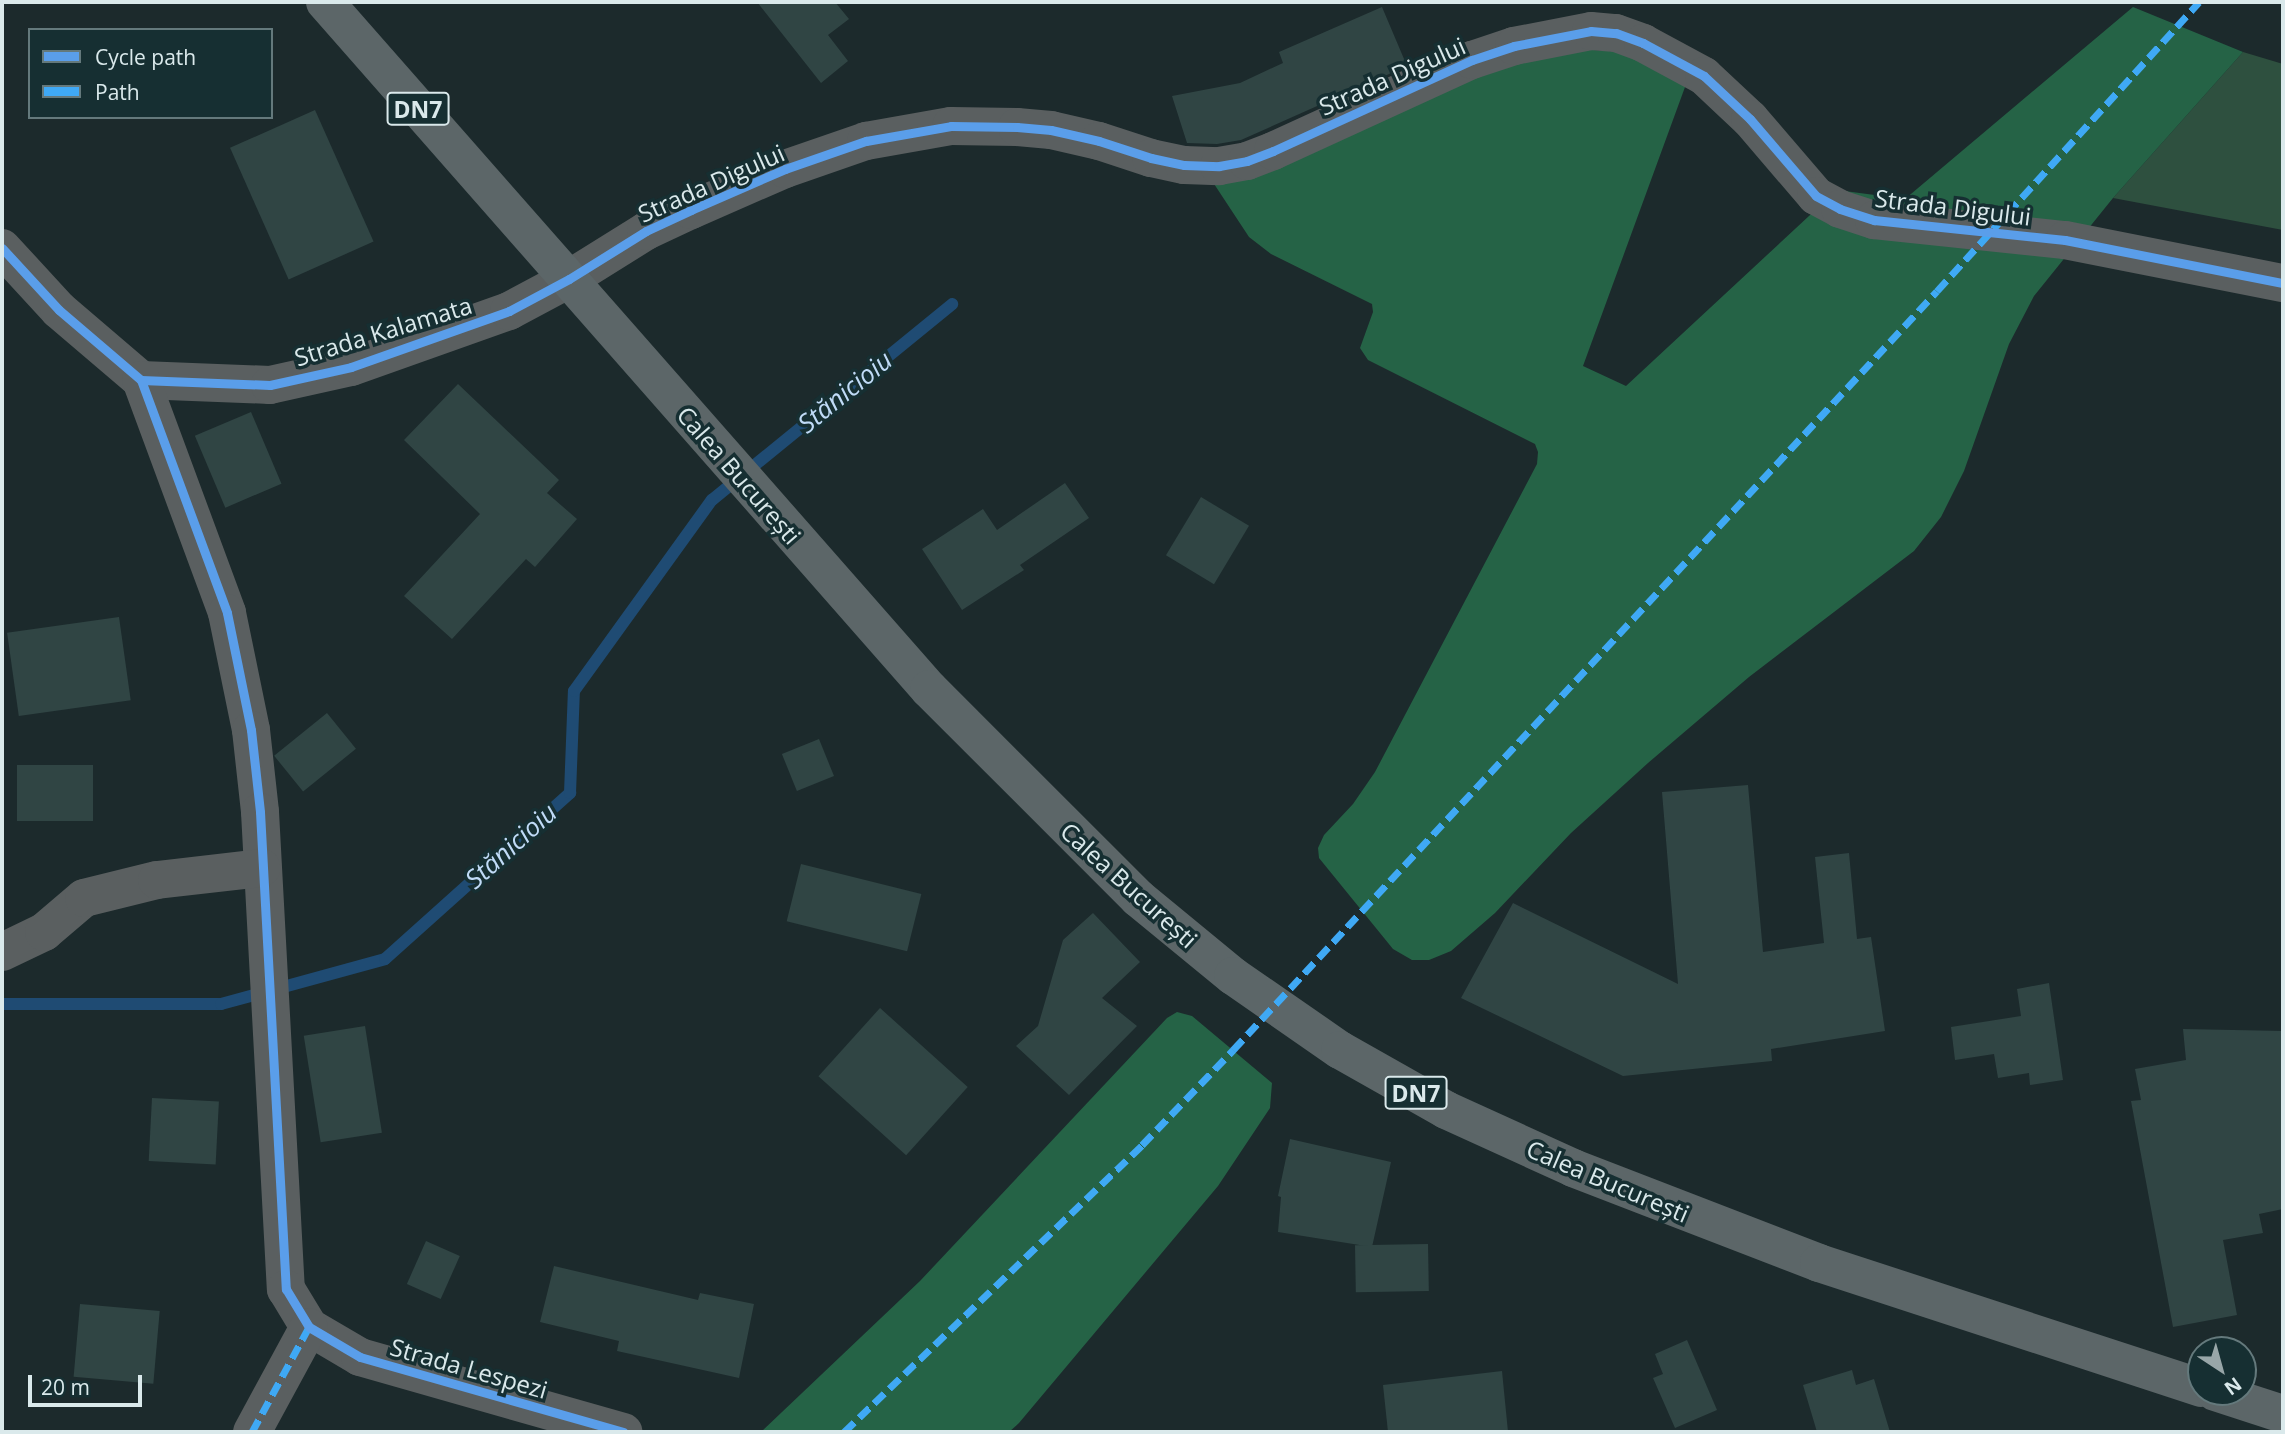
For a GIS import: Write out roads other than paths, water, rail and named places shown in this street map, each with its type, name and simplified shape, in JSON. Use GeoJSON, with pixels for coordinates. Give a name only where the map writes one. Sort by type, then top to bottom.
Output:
{"type":"FeatureCollection","features":[{"type":"Feature","properties":{"kind":"highway","name":"Calea București"},"geometry":{"type":"LineString","coordinates":[[325,2],[929,689],[1138,898],[1233,976],[1340,1050],[1446,1110],[1573,1168],[1819,1263],[2187,1383]]}},
{"type":"Feature","properties":{"kind":"highway"},"geometry":{"type":"LineString","coordinates":[[2257,1406],[2283,1414]]}},
{"type":"Feature","properties":{"kind":"street","name":"Strada Digului"},"geometry":{"type":"LineString","coordinates":[[569,279],[646,231],[691,210],[785,169],[866,141],[951,126],[1017,127],[1051,130],[1099,141],[1151,158],[1184,164],[1219,166],[1247,161],[1273,151],[1472,60],[1514,46],[1591,31],[1616,33],[1643,43],[1704,76],[1750,118],[1815,196],[1840,209],[1874,220],[2065,240],[2283,284]]}},
{"type":"Feature","properties":{"kind":"street"},"geometry":{"type":"LineString","coordinates":[[2,248],[60,310],[141,380],[227,613],[251,730],[260,812],[286,1289],[309,1327],[252,1432]]}},
{"type":"Feature","properties":{"kind":"street","name":"Strada Kalamata"},"geometry":{"type":"LineString","coordinates":[[141,380],[270,385],[351,367],[509,311],[569,279]]}},
{"type":"Feature","properties":{"kind":"street"},"geometry":{"type":"LineString","coordinates":[[2,952],[44,932],[83,898],[157,880],[261,868]]}},
{"type":"Feature","properties":{"kind":"street","name":"Strada Lespezi"},"geometry":{"type":"LineString","coordinates":[[309,1327],[360,1357],[624,1432]]}},
{"type":"Feature","properties":{"kind":"waterway","name":"Stănicioiu"},"geometry":{"type":"LineString","coordinates":[[2,1004],[221,1004],[385,959],[570,793],[574,691],[712,500],[952,304]]}}]}
